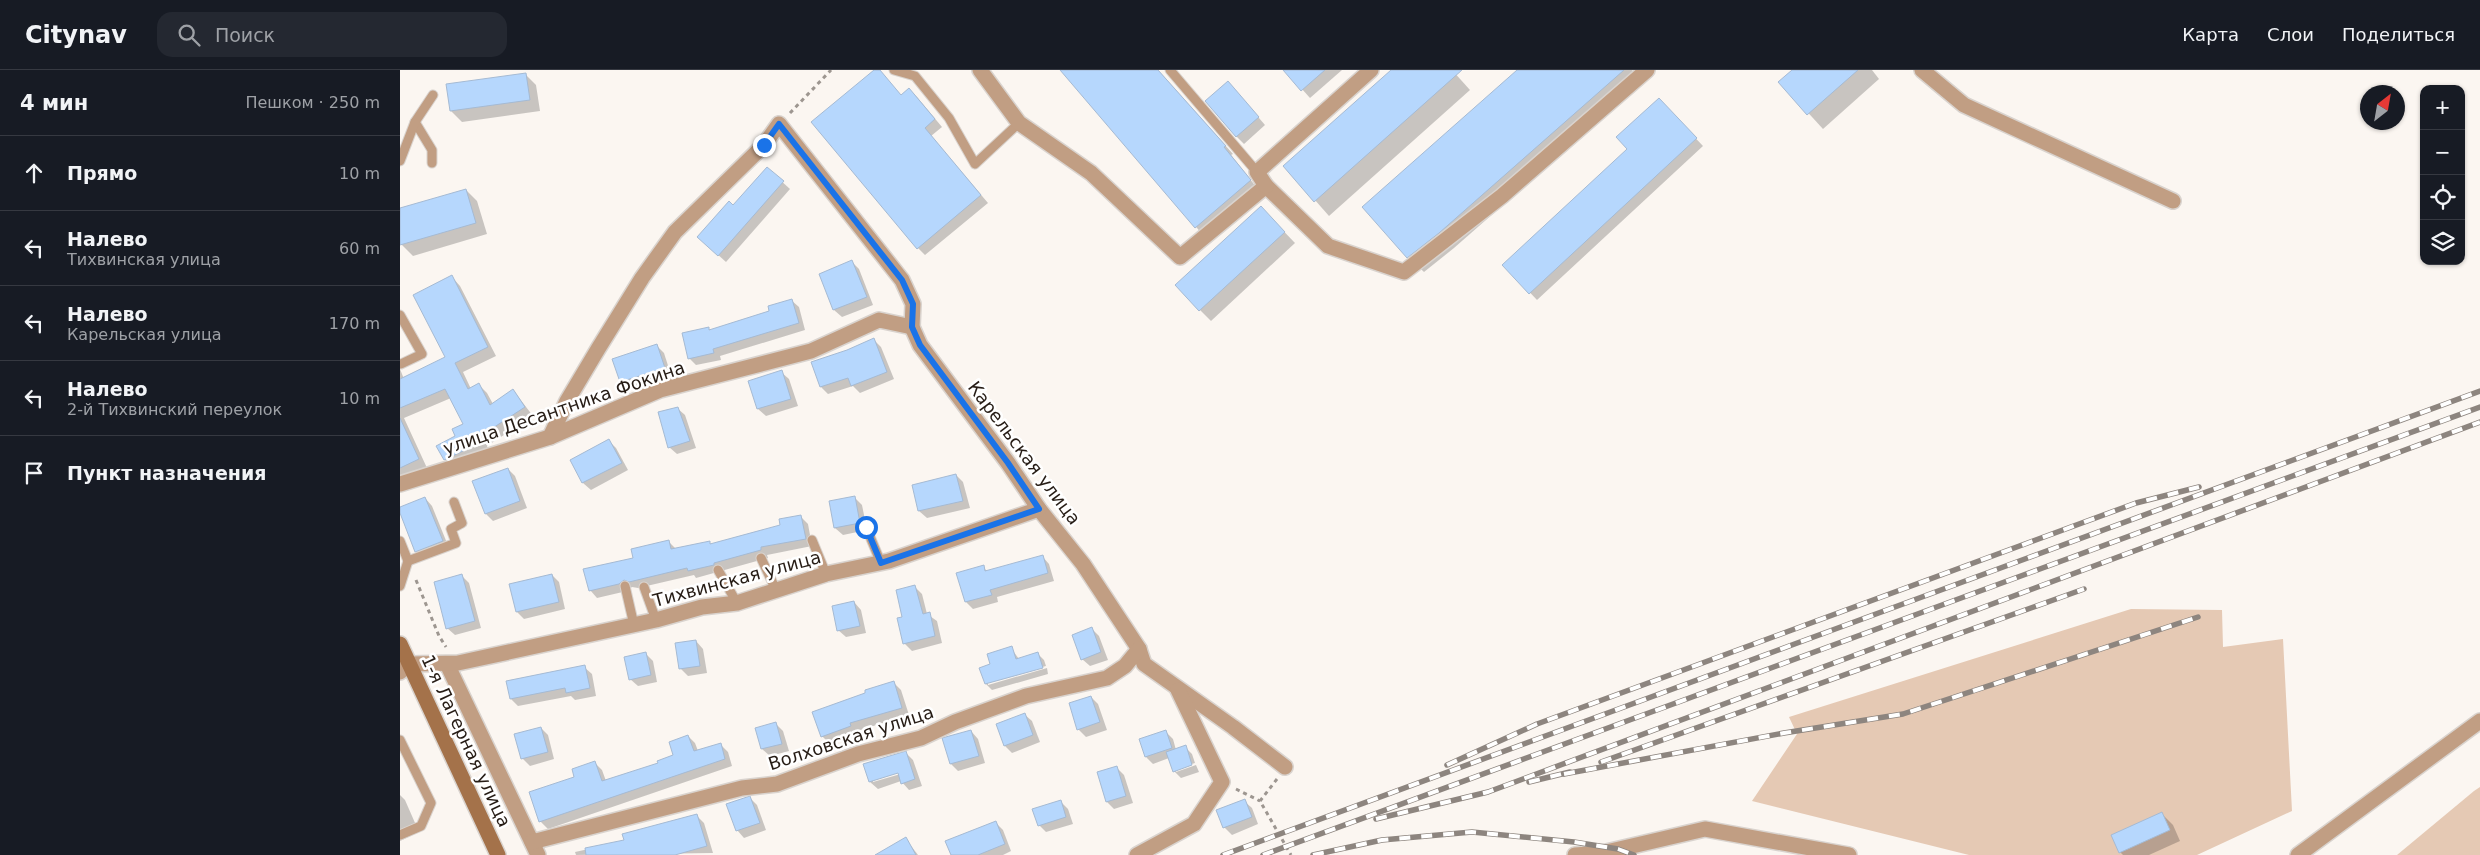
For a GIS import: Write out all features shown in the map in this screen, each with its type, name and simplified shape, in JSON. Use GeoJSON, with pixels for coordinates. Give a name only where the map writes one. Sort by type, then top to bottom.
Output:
{"type":"FeatureCollection","features":[{"type":"Feature","properties":{"kind":"main road","name":"1-я Лагерная улица"},"geometry":{"type":"LineString","coordinates":[[400,644],[405,668],[498,855]]}},
{"type":"Feature","properties":{"kind":"street"},"geometry":{"type":"LineString","coordinates":[[1371,70],[1257,172],[1266,186],[1328,246],[1404,272],[1502,196],[1647,70]]}},
{"type":"Feature","properties":{"kind":"street"},"geometry":{"type":"LineString","coordinates":[[1922,70],[1964,105],[2172,202]]}},
{"type":"Feature","properties":{"kind":"street"},"geometry":{"type":"LineString","coordinates":[[984,72],[1019,123],[1091,173],[1180,257],[1266,186]]}},
{"type":"Feature","properties":{"kind":"street","name":"Карельская улица"},"geometry":{"type":"LineString","coordinates":[[779,124],[902,280],[913,304],[912,327],[920,345],[1008,463],[1039,509],[1083,564],[1139,650],[1144,664],[1233,727],[1285,767]]}},
{"type":"Feature","properties":{"kind":"street"},"geometry":{"type":"LineString","coordinates":[[550,437],[567,401],[642,278],[676,232],[764,145],[779,124]]}},
{"type":"Feature","properties":{"kind":"street","name":"улица Десантника Фокина"},"geometry":{"type":"LineString","coordinates":[[400,484],[550,437],[660,390],[811,351],[878,320],[912,327]]}},
{"type":"Feature","properties":{"kind":"street","name":"Тихвинская улица"},"geometry":{"type":"LineString","coordinates":[[405,668],[458,664],[656,620],[702,607],[737,602],[826,574],[881,563],[1039,509]]}},
{"type":"Feature","properties":{"kind":"street","name":"Волховская улица"},"geometry":{"type":"LineString","coordinates":[[535,849],[742,788],[777,784],[858,754],[921,738],[955,722],[1026,696],[1107,678],[1125,666],[1139,650]]}},
{"type":"Feature","properties":{"kind":"street"},"geometry":{"type":"LineString","coordinates":[[447,664],[535,849]]}},
{"type":"Feature","properties":{"kind":"street"},"geometry":{"type":"LineString","coordinates":[[1137,855],[1194,824],[1222,782],[1177,689]]}},
{"type":"Feature","properties":{"kind":"street"},"geometry":{"type":"LineString","coordinates":[[2298,855],[2480,721]]}},
{"type":"Feature","properties":{"kind":"street"},"geometry":{"type":"LineString","coordinates":[[1575,855],[1602,853],[1705,829],[1849,855]]}},
{"type":"Feature","properties":{"kind":"lane"},"geometry":{"type":"LineString","coordinates":[[894,70],[915,76],[949,118],[975,164],[1019,123]]}},
{"type":"Feature","properties":{"kind":"lane"},"geometry":{"type":"LineString","coordinates":[[1170,70],[1257,172]]}},
{"type":"Feature","properties":{"kind":"lane"},"geometry":{"type":"LineString","coordinates":[[400,161],[415,122],[433,95]]}},
{"type":"Feature","properties":{"kind":"lane"},"geometry":{"type":"LineString","coordinates":[[415,122],[432,150],[432,163]]}},
{"type":"Feature","properties":{"kind":"lane"},"geometry":{"type":"LineString","coordinates":[[400,315],[422,354],[401,364]]}},
{"type":"Feature","properties":{"kind":"lane"},"geometry":{"type":"LineString","coordinates":[[408,561],[456,543],[452,529],[462,523],[454,502]]}},
{"type":"Feature","properties":{"kind":"lane"},"geometry":{"type":"LineString","coordinates":[[866,527],[881,563]]}},
{"type":"Feature","properties":{"kind":"lane"},"geometry":{"type":"LineString","coordinates":[[812,540],[826,574]]}},
{"type":"Feature","properties":{"kind":"lane"},"geometry":{"type":"LineString","coordinates":[[400,541],[408,561],[400,586]]}},
{"type":"Feature","properties":{"kind":"lane"},"geometry":{"type":"LineString","coordinates":[[761,558],[776,590]]}},
{"type":"Feature","properties":{"kind":"lane"},"geometry":{"type":"LineString","coordinates":[[718,570],[737,602]]}},
{"type":"Feature","properties":{"kind":"lane"},"geometry":{"type":"LineString","coordinates":[[625,586],[634,625]]}},
{"type":"Feature","properties":{"kind":"lane"},"geometry":{"type":"LineString","coordinates":[[644,587],[656,620]]}},
{"type":"Feature","properties":{"kind":"lane"},"geometry":{"type":"LineString","coordinates":[[400,740],[431,803],[421,826],[400,835]]}},
{"type":"Feature","properties":{"kind":"path"},"geometry":{"type":"LineString","coordinates":[[779,124],[831,70]]}},
{"type":"Feature","properties":{"kind":"path"},"geometry":{"type":"LineString","coordinates":[[1260,801],[1285,767]]}},
{"type":"Feature","properties":{"kind":"path"},"geometry":{"type":"LineString","coordinates":[[1222,782],[1260,801],[1291,855]]}},
{"type":"Feature","properties":{"kind":"shaded area"},"geometry":{"type":"Polygon","coordinates":[[[2131,609],[2222,610],[2223,647],[2283,639],[2292,811],[2197,855],[1969,855],[1752,801],[1797,734],[1789,717],[2131,609]]]}},
{"type":"Feature","properties":{"kind":"shaded area"},"geometry":{"type":"Polygon","coordinates":[[[2480,787],[2480,855],[2397,855],[2474,791],[2480,787]]]}},
{"type":"Feature","properties":{"kind":"building"},"geometry":{"type":"Polygon","coordinates":[[[874,70],[880,70],[901,95],[909,88],[935,119],[925,128],[981,195],[917,249],[811,122],[874,70]]]}},
{"type":"Feature","properties":{"kind":"building"},"geometry":{"type":"Polygon","coordinates":[[[1060,70],[1158,70],[1226,146],[1224,147],[1251,180],[1195,228],[1060,70]]]}},
{"type":"Feature","properties":{"kind":"building"},"geometry":{"type":"Polygon","coordinates":[[[1283,70],[1325,70],[1301,91],[1283,70]]]}},
{"type":"Feature","properties":{"kind":"building"},"geometry":{"type":"Polygon","coordinates":[[[1391,70],[1462,70],[1314,202],[1283,166],[1391,70]]]}},
{"type":"Feature","properties":{"kind":"building"},"geometry":{"type":"Polygon","coordinates":[[[1517,70],[1624,70],[1439,233],[1407,258],[1362,207],[1517,70]]]}},
{"type":"Feature","properties":{"kind":"building"},"geometry":{"type":"Polygon","coordinates":[[[1792,70],[1858,70],[1807,115],[1778,82],[1792,70]]]}},
{"type":"Feature","properties":{"kind":"building"},"geometry":{"type":"Polygon","coordinates":[[[526,73],[530,100],[450,111],[446,84],[526,73]]]}},
{"type":"Feature","properties":{"kind":"building"},"geometry":{"type":"Polygon","coordinates":[[[1228,81],[1259,117],[1236,137],[1205,101],[1228,81]]]}},
{"type":"Feature","properties":{"kind":"building"},"geometry":{"type":"Polygon","coordinates":[[[1659,98],[1697,138],[1529,294],[1502,265],[1627,149],[1616,137],[1659,98]]]}},
{"type":"Feature","properties":{"kind":"building"},"geometry":{"type":"Polygon","coordinates":[[[767,167],[784,181],[718,256],[697,237],[729,201],[733,205],[767,167]]]}},
{"type":"Feature","properties":{"kind":"building"},"geometry":{"type":"Polygon","coordinates":[[[466,189],[476,223],[400,245],[400,208],[466,189]]]}},
{"type":"Feature","properties":{"kind":"building"},"geometry":{"type":"Polygon","coordinates":[[[1261,206],[1285,232],[1199,311],[1175,285],[1261,206]]]}},
{"type":"Feature","properties":{"kind":"building"},"geometry":{"type":"Polygon","coordinates":[[[852,260],[867,297],[833,310],[819,274],[852,260]]]}},
{"type":"Feature","properties":{"kind":"building"},"geometry":{"type":"Polygon","coordinates":[[[452,275],[488,347],[455,363],[468,389],[479,383],[490,405],[513,389],[525,407],[479,437],[482,442],[444,460],[436,446],[455,436],[452,429],[463,424],[445,389],[400,408],[400,379],[445,357],[413,295],[452,275]]]}},
{"type":"Feature","properties":{"kind":"building"},"geometry":{"type":"Polygon","coordinates":[[[792,299],[799,323],[713,349],[714,353],[688,359],[682,333],[709,327],[709,330],[769,311],[768,306],[792,299]]]}},
{"type":"Feature","properties":{"kind":"building"},"geometry":{"type":"Polygon","coordinates":[[[874,338],[887,372],[851,386],[848,378],[820,387],[811,362],[847,350],[874,338]]]}},
{"type":"Feature","properties":{"kind":"building"},"geometry":{"type":"Polygon","coordinates":[[[657,344],[665,368],[620,382],[612,359],[657,344]]]}},
{"type":"Feature","properties":{"kind":"building"},"geometry":{"type":"Polygon","coordinates":[[[782,370],[791,399],[757,409],[748,381],[782,370]]]}},
{"type":"Feature","properties":{"kind":"building"},"geometry":{"type":"Polygon","coordinates":[[[678,407],[690,441],[668,448],[658,412],[678,407]]]}},
{"type":"Feature","properties":{"kind":"building"},"geometry":{"type":"Polygon","coordinates":[[[400,418],[419,459],[400,468],[400,418]]]}},
{"type":"Feature","properties":{"kind":"building"},"geometry":{"type":"Polygon","coordinates":[[[609,439],[622,463],[582,483],[570,460],[609,439]]]}},
{"type":"Feature","properties":{"kind":"building"},"geometry":{"type":"Polygon","coordinates":[[[508,468],[520,501],[485,514],[472,481],[508,468]]]}},
{"type":"Feature","properties":{"kind":"building"},"geometry":{"type":"Polygon","coordinates":[[[956,474],[963,501],[918,511],[912,485],[956,474]]]}},
{"type":"Feature","properties":{"kind":"building"},"geometry":{"type":"Polygon","coordinates":[[[855,496],[860,523],[834,528],[829,501],[855,496]]]}},
{"type":"Feature","properties":{"kind":"building"},"geometry":{"type":"Polygon","coordinates":[[[425,497],[443,541],[415,552],[400,513],[400,507],[425,497]]]}},
{"type":"Feature","properties":{"kind":"building"},"geometry":{"type":"Polygon","coordinates":[[[801,515],[806,539],[761,547],[761,550],[714,563],[714,565],[688,571],[687,568],[629,582],[624,580],[619,584],[589,591],[583,569],[633,558],[631,549],[669,540],[671,549],[710,541],[710,544],[780,525],[779,519],[801,515]]]}},
{"type":"Feature","properties":{"kind":"building"},"geometry":{"type":"Polygon","coordinates":[[[1043,555],[1048,573],[990,590],[992,595],[965,602],[956,573],[984,565],[985,571],[1043,555]]]}},
{"type":"Feature","properties":{"kind":"building"},"geometry":{"type":"Polygon","coordinates":[[[462,574],[475,621],[446,629],[434,582],[462,574]]]}},
{"type":"Feature","properties":{"kind":"building"},"geometry":{"type":"Polygon","coordinates":[[[552,574],[559,602],[516,612],[509,584],[552,574]]]}},
{"type":"Feature","properties":{"kind":"building"},"geometry":{"type":"Polygon","coordinates":[[[915,585],[923,614],[930,612],[935,636],[903,644],[897,618],[902,617],[896,590],[915,585]]]}},
{"type":"Feature","properties":{"kind":"building"},"geometry":{"type":"Polygon","coordinates":[[[854,601],[860,626],[837,631],[832,606],[854,601]]]}},
{"type":"Feature","properties":{"kind":"building"},"geometry":{"type":"Polygon","coordinates":[[[1092,627],[1101,652],[1081,660],[1072,635],[1092,627]]]}},
{"type":"Feature","properties":{"kind":"building"},"geometry":{"type":"Polygon","coordinates":[[[696,640],[700,666],[679,669],[675,643],[696,640]]]}},
{"type":"Feature","properties":{"kind":"building"},"geometry":{"type":"Polygon","coordinates":[[[1012,646],[1016,659],[1038,652],[1043,668],[985,684],[979,668],[990,664],[987,654],[1012,646]]]}},
{"type":"Feature","properties":{"kind":"building"},"geometry":{"type":"Polygon","coordinates":[[[646,652],[651,675],[629,680],[624,657],[646,652]]]}},
{"type":"Feature","properties":{"kind":"building"},"geometry":{"type":"Polygon","coordinates":[[[585,665],[590,688],[566,693],[565,688],[510,699],[506,681],[585,665]]]}},
{"type":"Feature","properties":{"kind":"building"},"geometry":{"type":"Polygon","coordinates":[[[894,681],[902,708],[850,723],[851,726],[821,737],[812,712],[865,693],[865,690],[894,681]]]}},
{"type":"Feature","properties":{"kind":"building"},"geometry":{"type":"Polygon","coordinates":[[[1091,696],[1100,722],[1077,730],[1069,703],[1091,696]]]}},
{"type":"Feature","properties":{"kind":"building"},"geometry":{"type":"Polygon","coordinates":[[[1025,713],[1033,735],[1004,746],[996,724],[1025,713]]]}},
{"type":"Feature","properties":{"kind":"building"},"geometry":{"type":"Polygon","coordinates":[[[776,722],[782,744],[761,749],[755,728],[776,722]]]}},
{"type":"Feature","properties":{"kind":"building"},"geometry":{"type":"Polygon","coordinates":[[[541,727],[548,752],[521,759],[514,734],[541,727]]]}},
{"type":"Feature","properties":{"kind":"building"},"geometry":{"type":"Polygon","coordinates":[[[971,730],[979,756],[950,764],[942,738],[971,730]]]}},
{"type":"Feature","properties":{"kind":"building"},"geometry":{"type":"Polygon","coordinates":[[[1166,730],[1172,748],[1145,757],[1139,739],[1166,730]]]}},
{"type":"Feature","properties":{"kind":"building"},"geometry":{"type":"Polygon","coordinates":[[[688,735],[694,751],[721,743],[725,759],[539,822],[529,792],[574,777],[572,769],[595,761],[602,781],[658,763],[657,761],[673,755],[669,742],[688,735]]]}},
{"type":"Feature","properties":{"kind":"building"},"geometry":{"type":"Polygon","coordinates":[[[1186,745],[1192,765],[1173,772],[1166,752],[1186,745]]]}},
{"type":"Feature","properties":{"kind":"building"},"geometry":{"type":"Polygon","coordinates":[[[906,751],[915,779],[901,784],[898,773],[869,782],[863,764],[906,751]]]}},
{"type":"Feature","properties":{"kind":"building"},"geometry":{"type":"Polygon","coordinates":[[[1117,766],[1126,796],[1106,802],[1097,772],[1117,766]]]}},
{"type":"Feature","properties":{"kind":"building"},"geometry":{"type":"Polygon","coordinates":[[[750,796],[760,823],[736,831],[726,804],[750,796]]]}},
{"type":"Feature","properties":{"kind":"building"},"geometry":{"type":"Polygon","coordinates":[[[1245,799],[1252,817],[1223,828],[1216,810],[1245,799]]]}},
{"type":"Feature","properties":{"kind":"building"},"geometry":{"type":"Polygon","coordinates":[[[1061,800],[1066,817],[1038,826],[1032,809],[1061,800]]]}},
{"type":"Feature","properties":{"kind":"building"},"geometry":{"type":"Polygon","coordinates":[[[2162,812],[2170,830],[2119,853],[2111,835],[2162,812]]]}},
{"type":"Feature","properties":{"kind":"building"},"geometry":{"type":"Polygon","coordinates":[[[697,814],[707,846],[675,855],[586,855],[585,848],[624,840],[622,834],[697,814]]]}},
{"type":"Feature","properties":{"kind":"building"},"geometry":{"type":"Polygon","coordinates":[[[996,821],[1005,844],[978,855],[951,855],[945,841],[996,821]]]}},
{"type":"Feature","properties":{"kind":"building"},"geometry":{"type":"Polygon","coordinates":[[[906,837],[916,855],[875,855],[906,837]]]}},
{"type":"Feature","properties":{"kind":"railway"},"geometry":{"type":"LineString","coordinates":[[1223,855],[2480,391]]}},
{"type":"Feature","properties":{"kind":"railway"},"geometry":{"type":"LineString","coordinates":[[1263,855],[2480,407]]}},
{"type":"Feature","properties":{"kind":"railway"},"geometry":{"type":"LineString","coordinates":[[1376,819],[1488,792],[2480,422]]}},
{"type":"Feature","properties":{"kind":"railway"},"geometry":{"type":"LineString","coordinates":[[1447,765],[1537,724],[2136,503],[2199,487]]}},
{"type":"Feature","properties":{"kind":"railway"},"geometry":{"type":"LineString","coordinates":[[1601,762],[2084,589]]}},
{"type":"Feature","properties":{"kind":"railway"},"geometry":{"type":"LineString","coordinates":[[1564,774],[1784,733],[1903,714],[2198,617]]}},
{"type":"Feature","properties":{"kind":"railway"},"geometry":{"type":"LineString","coordinates":[[1529,782],[1570,772]]}},
{"type":"Feature","properties":{"kind":"railway"},"geometry":{"type":"LineString","coordinates":[[1313,855],[1382,840],[1472,832],[1574,842],[1618,849],[1634,855]]}},
{"type":"Feature","properties":{"kind":"route"},"geometry":{"type":"LineString","coordinates":[[764,145],[779,124],[902,280],[913,304],[912,327],[920,345],[1008,463],[1039,509],[881,563],[866,527]]}}]}
